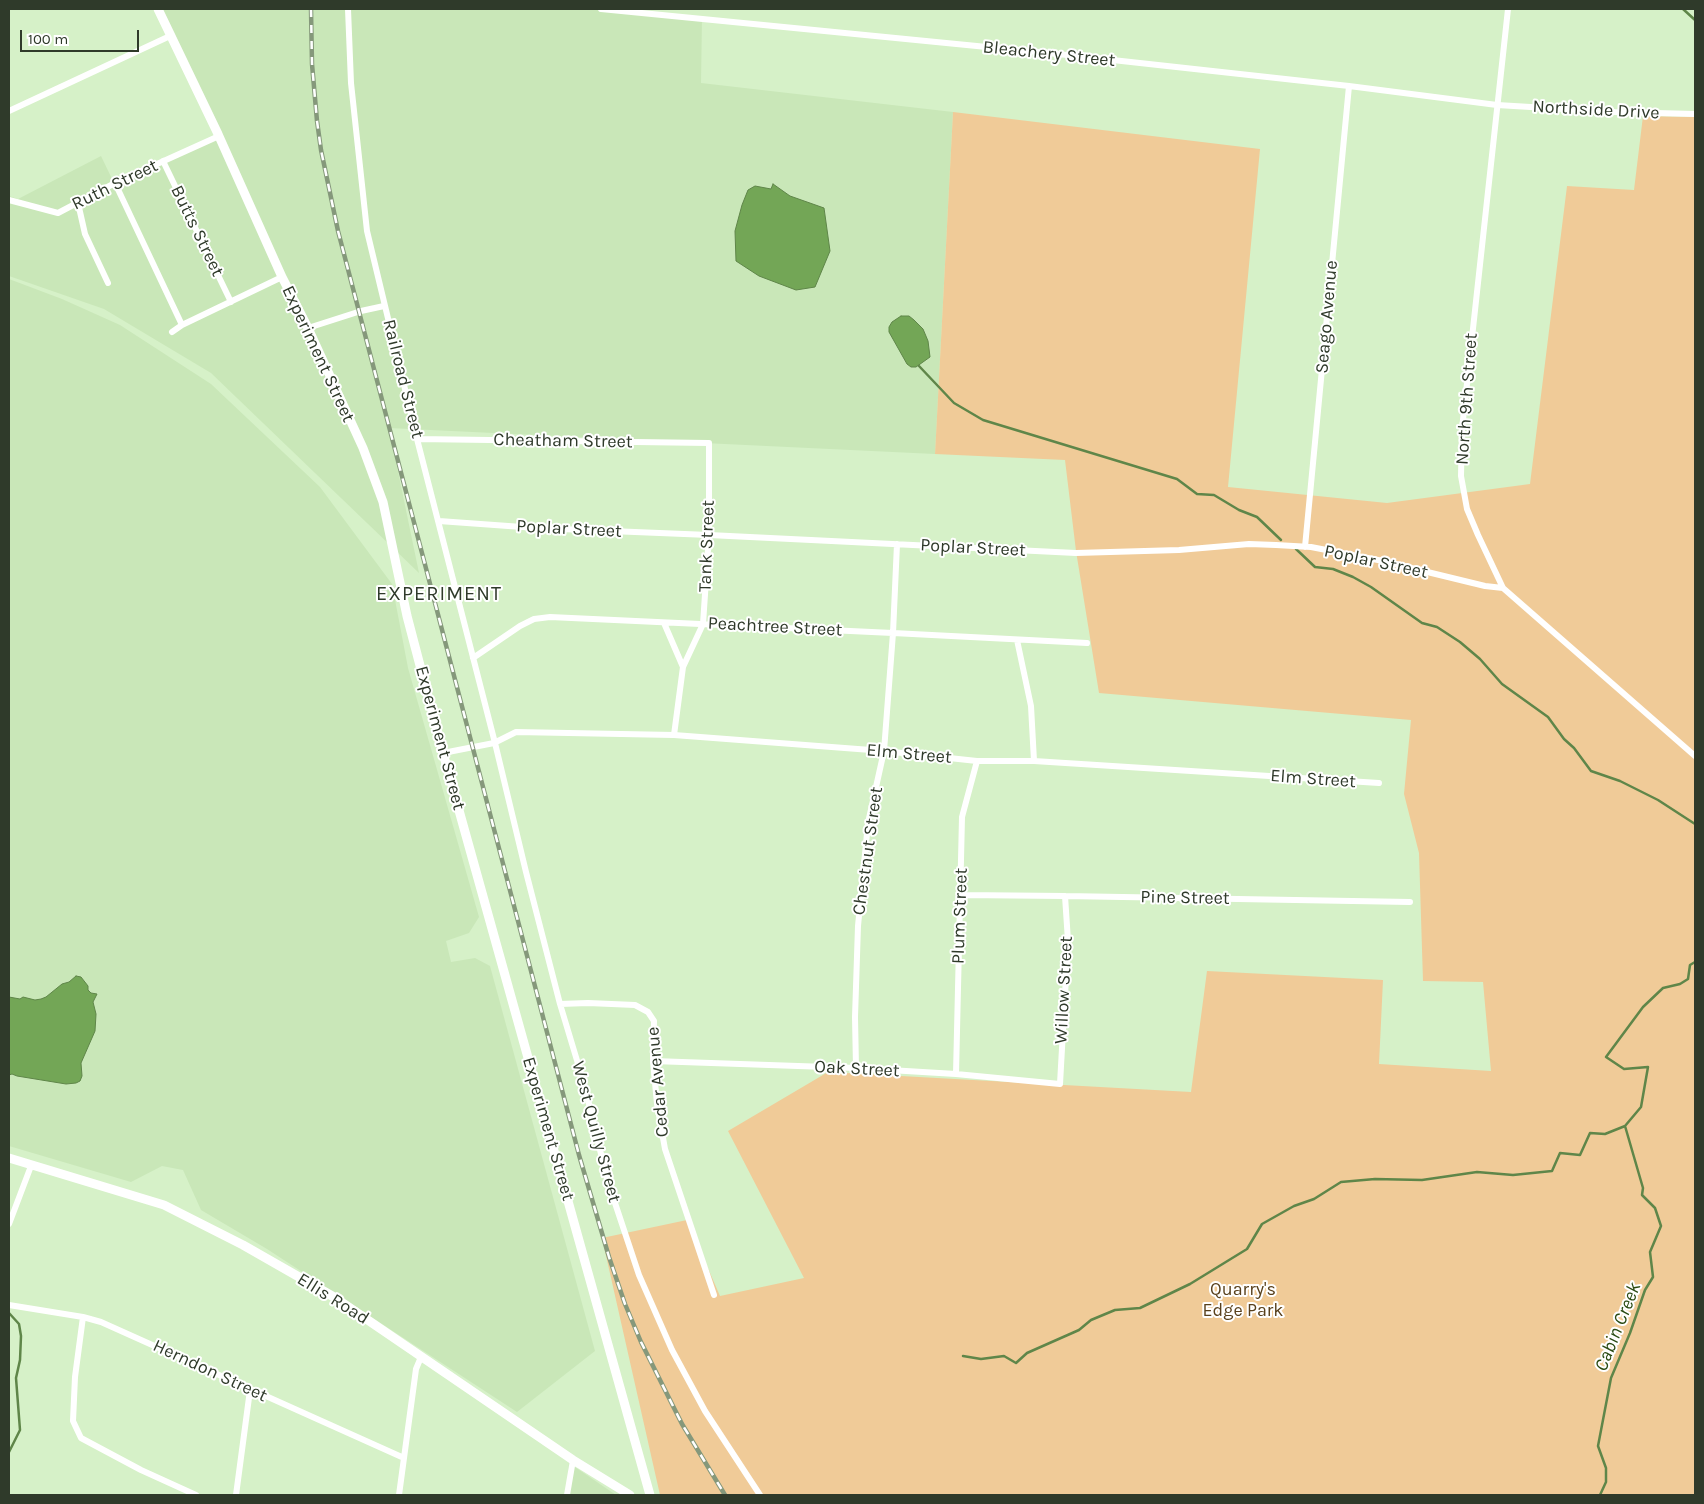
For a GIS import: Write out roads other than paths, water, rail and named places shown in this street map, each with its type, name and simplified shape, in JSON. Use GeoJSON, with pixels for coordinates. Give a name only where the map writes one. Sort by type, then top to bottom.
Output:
{"type":"FeatureCollection","features":[{"type":"Feature","properties":{"kind":"main road","name":"Experiment Street"},"geometry":{"type":"LineString","coordinates":[[158,9],[219,136],[282,277],[308,328],[363,448],[383,502],[407,616],[443,753],[650,1495]]}},
{"type":"Feature","properties":{"kind":"main road","name":"Ellis Road"},"geometry":{"type":"LineString","coordinates":[[9,1158],[164,1205],[243,1245],[334,1297],[573,1460],[630,1495]]}},
{"type":"Feature","properties":{"kind":"street","name":"Railroad Street"},"geometry":{"type":"LineString","coordinates":[[348,9],[351,83],[367,231],[417,439],[495,743]]}},
{"type":"Feature","properties":{"kind":"street","name":"Bleachery Street"},"geometry":{"type":"LineString","coordinates":[[601,9],[1068,55],[1349,86],[1497,105]]}},
{"type":"Feature","properties":{"kind":"street","name":"North 9th Street"},"geometry":{"type":"LineString","coordinates":[[1508,9],[1463,412],[1461,476],[1467,509],[1503,588],[1695,756]]}},
{"type":"Feature","properties":{"kind":"street"},"geometry":{"type":"LineString","coordinates":[[9,110],[170,36]]}},
{"type":"Feature","properties":{"kind":"street","name":"Seago Avenue"},"geometry":{"type":"LineString","coordinates":[[1305,547],[1349,86]]}},
{"type":"Feature","properties":{"kind":"street","name":"Northside Drive"},"geometry":{"type":"LineString","coordinates":[[1497,105],[1615,112],[1695,114]]}},
{"type":"Feature","properties":{"kind":"street","name":"Ruth Street"},"geometry":{"type":"LineString","coordinates":[[9,200],[58,213],[115,183],[219,136]]}},
{"type":"Feature","properties":{"kind":"street","name":"Butts Street"},"geometry":{"type":"LineString","coordinates":[[163,161],[231,302]]}},
{"type":"Feature","properties":{"kind":"street"},"geometry":{"type":"LineString","coordinates":[[115,183],[182,325]]}},
{"type":"Feature","properties":{"kind":"street"},"geometry":{"type":"LineString","coordinates":[[78,203],[85,234],[108,283]]}},
{"type":"Feature","properties":{"kind":"street"},"geometry":{"type":"LineString","coordinates":[[172,332],[182,325],[282,277]]}},
{"type":"Feature","properties":{"kind":"street"},"geometry":{"type":"LineString","coordinates":[[308,328],[361,311],[384,306]]}},
{"type":"Feature","properties":{"kind":"street","name":"Cheatham Street"},"geometry":{"type":"LineString","coordinates":[[417,439],[709,443]]}},
{"type":"Feature","properties":{"kind":"street","name":"Tank Street"},"geometry":{"type":"LineString","coordinates":[[674,735],[683,667],[704,624],[709,535],[709,443]]}},
{"type":"Feature","properties":{"kind":"street","name":"Poplar Street"},"geometry":{"type":"LineString","coordinates":[[439,521],[536,528],[1076,553],[1179,550],[1249,544],[1305,547],[1378,560],[1503,588]]}},
{"type":"Feature","properties":{"kind":"street","name":"Chestnut Street"},"geometry":{"type":"LineString","coordinates":[[856,1068],[855,1017],[858,926],[868,823],[884,751],[893,632],[897,544]]}},
{"type":"Feature","properties":{"kind":"street","name":"Peachtree Street"},"geometry":{"type":"LineString","coordinates":[[473,658],[520,626],[534,619],[550,617],[893,632],[1087,644]]}},
{"type":"Feature","properties":{"kind":"street"},"geometry":{"type":"LineString","coordinates":[[664,623],[683,667]]}},
{"type":"Feature","properties":{"kind":"street"},"geometry":{"type":"LineString","coordinates":[[1017,640],[1031,706],[1034,761]]}},
{"type":"Feature","properties":{"kind":"street","name":"Elm Street"},"geometry":{"type":"LineString","coordinates":[[443,753],[495,743],[516,732],[674,735],[884,751],[977,761],[1034,761],[1379,784]]}},
{"type":"Feature","properties":{"kind":"street","name":"West Quilly Street"},"geometry":{"type":"LineString","coordinates":[[495,743],[560,1004],[586,1087],[607,1179],[628,1245],[652,1307],[672,1350],[702,1404],[760,1495]]}},
{"type":"Feature","properties":{"kind":"street","name":"Plum Street"},"geometry":{"type":"LineString","coordinates":[[956,1074],[962,817],[977,761]]}},
{"type":"Feature","properties":{"kind":"street","name":"Pine Street"},"geometry":{"type":"LineString","coordinates":[[961,895],[1410,902]]}},
{"type":"Feature","properties":{"kind":"street","name":"Willow Street"},"geometry":{"type":"LineString","coordinates":[[1060,1084],[1068,941],[1065,896]]}},
{"type":"Feature","properties":{"kind":"street","name":"Cedar Avenue"},"geometry":{"type":"LineString","coordinates":[[560,1004],[636,1005],[648,1012],[654,1021],[657,1104],[665,1150],[714,1295]]}},
{"type":"Feature","properties":{"kind":"street","name":"Oak Street"},"geometry":{"type":"LineString","coordinates":[[654,1062],[856,1068],[956,1074],[1060,1084]]}},
{"type":"Feature","properties":{"kind":"street"},"geometry":{"type":"LineString","coordinates":[[9,1224],[31,1166]]}},
{"type":"Feature","properties":{"kind":"street","name":"Herndon Street"},"geometry":{"type":"LineString","coordinates":[[9,1304],[101,1322],[119,1329],[250,1390],[404,1458]]}},
{"type":"Feature","properties":{"kind":"street"},"geometry":{"type":"LineString","coordinates":[[83,1318],[75,1378],[72,1420],[81,1438],[141,1470],[196,1495]]}},
{"type":"Feature","properties":{"kind":"street"},"geometry":{"type":"LineString","coordinates":[[399,1495],[416,1369],[421,1357]]}},
{"type":"Feature","properties":{"kind":"street"},"geometry":{"type":"LineString","coordinates":[[236,1495],[250,1390]]}},
{"type":"Feature","properties":{"kind":"street"},"geometry":{"type":"LineString","coordinates":[[567,1495],[573,1460]]}},
{"type":"Feature","properties":{"kind":"waterway"},"geometry":{"type":"LineString","coordinates":[[1683,9],[1695,20]]}},
{"type":"Feature","properties":{"kind":"waterway"},"geometry":{"type":"LineString","coordinates":[[919,366],[954,403],[983,420],[1177,479],[1197,494],[1214,495],[1239,510],[1257,517],[1281,540]]}},
{"type":"Feature","properties":{"kind":"waterway"},"geometry":{"type":"LineString","coordinates":[[1296,549],[1315,567],[1333,569],[1353,577],[1371,587],[1422,623],[1437,627],[1460,642],[1480,659],[1502,684],[1548,717],[1591,771],[1620,781],[1658,800],[1695,824]]}},
{"type":"Feature","properties":{"kind":"waterway","name":"Cabin Creek"},"geometry":{"type":"LineString","coordinates":[[1625,1126],[1641,1107],[1648,1067],[1624,1069],[1606,1057],[1643,1007],[1663,988],[1680,984],[1688,979],[1690,965],[1695,962]]}},
{"type":"Feature","properties":{"kind":"waterway"},"geometry":{"type":"LineString","coordinates":[[963,1356],[981,1359],[1004,1356],[1016,1363],[1027,1353],[1079,1330],[1091,1320],[1115,1310],[1140,1308],[1190,1284],[1247,1249],[1262,1224],[1294,1206],[1314,1199],[1341,1182],[1375,1179],[1422,1180],[1477,1172],[1513,1175],[1552,1171],[1560,1153],[1580,1155],[1590,1133],[1605,1134],[1625,1126]]}},
{"type":"Feature","properties":{"kind":"waterway","name":"Cabin Creek"},"geometry":{"type":"LineString","coordinates":[[1600,1495],[1606,1482],[1606,1468],[1598,1446],[1611,1378],[1630,1333],[1645,1290],[1653,1277],[1650,1252],[1661,1226],[1655,1208],[1642,1195],[1643,1188],[1625,1126]]}},
{"type":"Feature","properties":{"kind":"waterway"},"geometry":{"type":"LineString","coordinates":[[9,1313],[19,1324],[21,1336],[20,1360],[16,1378],[20,1430],[9,1452]]}},
{"type":"Feature","properties":{"kind":"railway"},"geometry":{"type":"LineString","coordinates":[[311,9],[312,64],[317,121],[321,150],[338,231],[579,1155],[609,1257],[625,1304],[641,1342],[682,1424],[725,1495]]}},
{"type":"Feature","properties":{"kind":"district","name":"EXPERIMENT"},"geometry":{"type":"Point","coordinates":[439,594]}},
{"type":"Feature","properties":{"kind":"park label","name":"Quarry's Edge Park"},"geometry":{"type":"Point","coordinates":[1243,1300]}}]}
